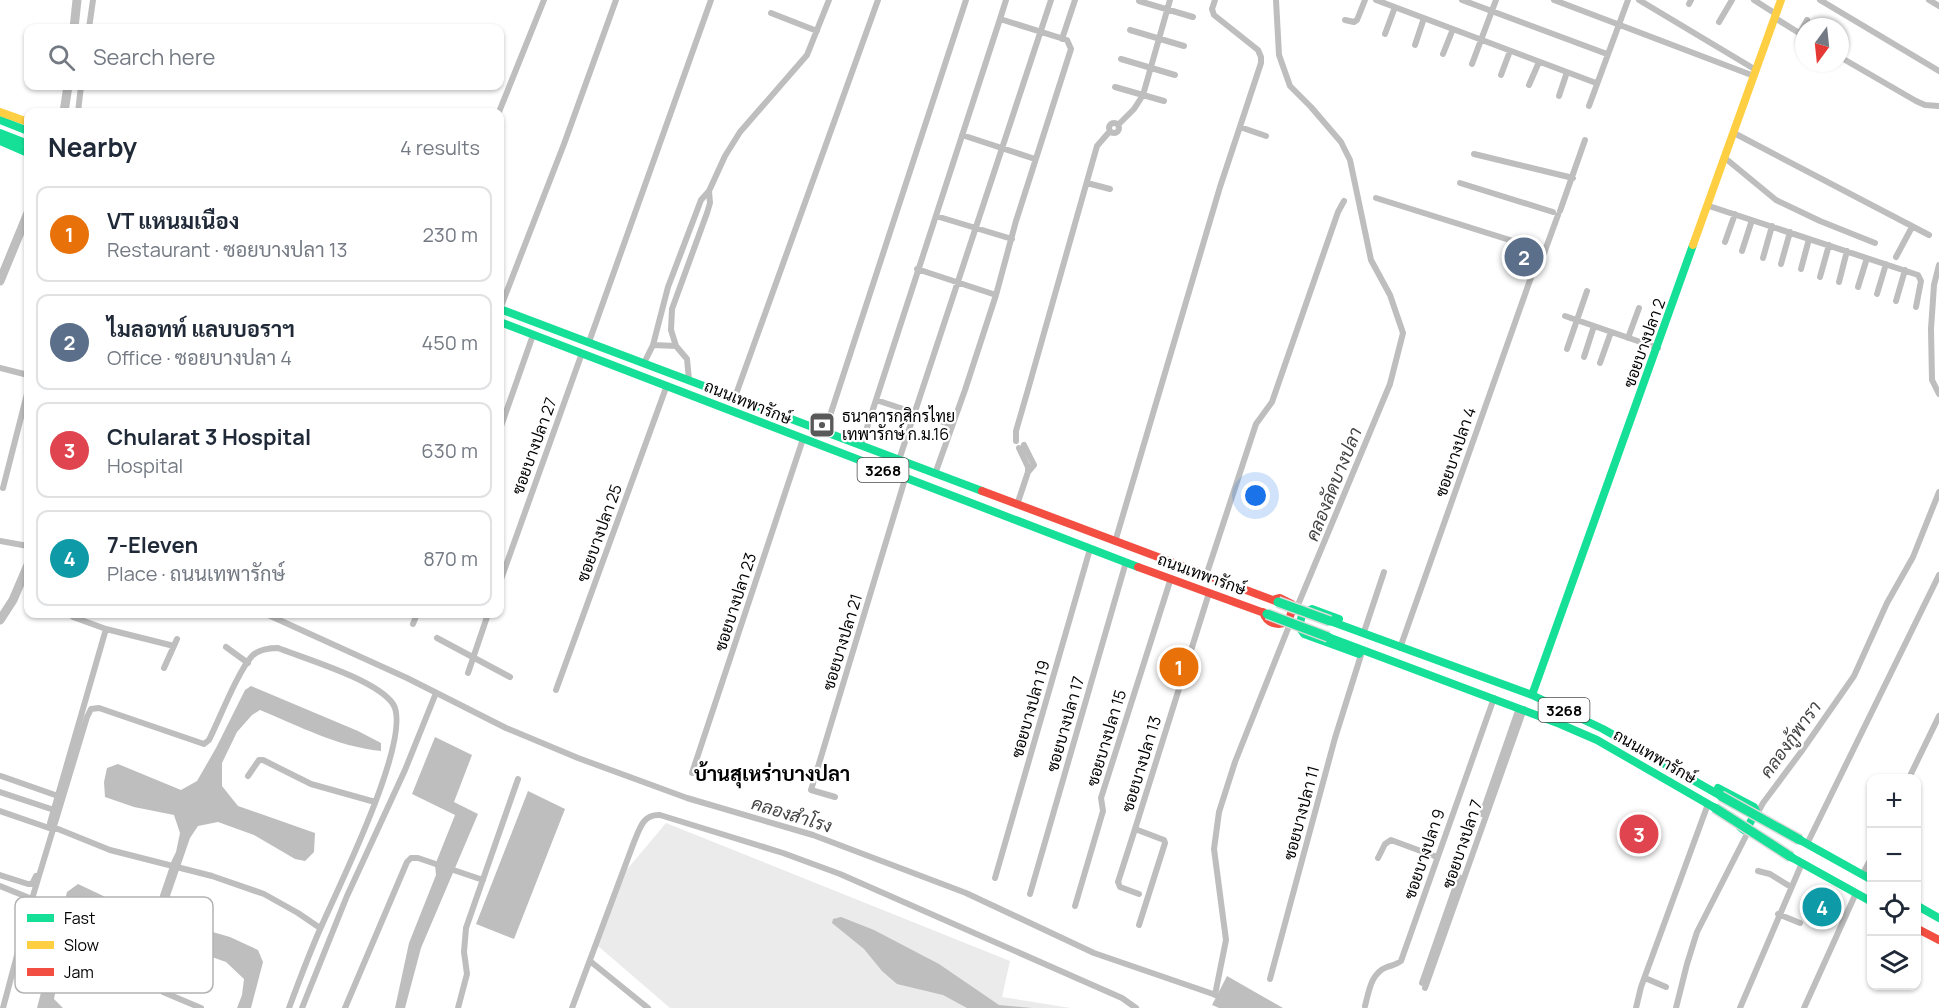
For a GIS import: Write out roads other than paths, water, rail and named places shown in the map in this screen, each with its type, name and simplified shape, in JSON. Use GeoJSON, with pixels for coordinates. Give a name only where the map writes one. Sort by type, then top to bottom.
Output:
{"type":"FeatureCollection","features":[{"type":"Feature","properties":{"kind":"main road","name":"ซอยบางปลา 2"},"geometry":{"type":"LineString","coordinates":[[1532,695],[1781,0]]}},
{"type":"Feature","properties":{"kind":"main road"},"geometry":{"type":"LineString","coordinates":[[0,112],[24,121]]}},
{"type":"Feature","properties":{"kind":"main road"},"geometry":{"type":"LineString","coordinates":[[0,120],[24,130]]}},
{"type":"Feature","properties":{"kind":"main road"},"geometry":{"type":"LineString","coordinates":[[3,137],[24,143]]}},
{"type":"Feature","properties":{"kind":"main road"},"geometry":{"type":"LineString","coordinates":[[3,137],[24,150]]}},
{"type":"Feature","properties":{"kind":"main road","name":"ถนนเทพารักษ์"},"geometry":{"type":"LineString","coordinates":[[504,310],[1115,542],[1532,695],[1603,729],[1867,878]]}},
{"type":"Feature","properties":{"kind":"main road","name":"ถนนเทพารักษ์"},"geometry":{"type":"LineString","coordinates":[[504,324],[1090,549],[1522,708],[1597,740],[1711,806],[1791,857],[1867,899]]}},
{"type":"Feature","properties":{"kind":"main road"},"geometry":{"type":"LineString","coordinates":[[557,344],[561,331]]}},
{"type":"Feature","properties":{"kind":"main road"},"geometry":{"type":"LineString","coordinates":[[1265,613],[1264,617],[1270,622],[1279,625],[1288,622],[1293,608],[1292,604],[1280,598],[1276,601]]}},
{"type":"Feature","properties":{"kind":"main road"},"geometry":{"type":"LineString","coordinates":[[1397,662],[1361,655],[1304,634],[1300,631],[1299,623],[1302,615],[1312,609],[1365,629],[1398,647]]}},
{"type":"Feature","properties":{"kind":"main road"},"geometry":{"type":"LineString","coordinates":[[1709,789],[1714,786],[1754,807],[1756,811],[1744,830],[1713,811],[1711,806]]}},
{"type":"Feature","properties":{"kind":"main road"},"geometry":{"type":"LineString","coordinates":[[1921,907],[1939,918]]}},
{"type":"Feature","properties":{"kind":"main road"},"geometry":{"type":"LineString","coordinates":[[1921,929],[1939,940]]}},
{"type":"Feature","properties":{"kind":"street"},"geometry":{"type":"LineString","coordinates":[[90,24],[93,0]]}},
{"type":"Feature","properties":{"kind":"street"},"geometry":{"type":"LineString","coordinates":[[501,108],[544,0]]}},
{"type":"Feature","properties":{"kind":"street"},"geometry":{"type":"LineString","coordinates":[[504,299],[564,144],[616,0]]}},
{"type":"Feature","properties":{"kind":"street"},"geometry":{"type":"LineString","coordinates":[[589,342],[711,0]]}},
{"type":"Feature","properties":{"kind":"street"},"geometry":{"type":"LineString","coordinates":[[644,363],[653,345],[668,287],[701,200],[709,191],[725,156],[740,132],[807,55],[829,0]]}},
{"type":"Feature","properties":{"kind":"street"},"geometry":{"type":"LineString","coordinates":[[735,397],[878,0]]}},
{"type":"Feature","properties":{"kind":"street"},"geometry":{"type":"LineString","coordinates":[[825,431],[966,0]]}},
{"type":"Feature","properties":{"kind":"street"},"geometry":{"type":"LineString","coordinates":[[861,446],[1006,0]]}},
{"type":"Feature","properties":{"kind":"street"},"geometry":{"type":"LineString","coordinates":[[898,460],[1051,0]]}},
{"type":"Feature","properties":{"kind":"street"},"geometry":{"type":"LineString","coordinates":[[1062,39],[1075,0]]}},
{"type":"Feature","properties":{"kind":"street"},"geometry":{"type":"LineString","coordinates":[[1017,505],[1028,472],[1034,465],[1022,447],[1016,431],[1097,146],[1110,131],[1110,125],[1114,123],[1118,125],[1143,95],[1170,0]]}},
{"type":"Feature","properties":{"kind":"street"},"geometry":{"type":"LineString","coordinates":[[1115,542],[1261,57],[1258,50],[1214,15],[1212,9],[1215,0]]}},
{"type":"Feature","properties":{"kind":"street"},"geometry":{"type":"LineString","coordinates":[[1345,20],[1354,22],[1357,20],[1365,0]]}},
{"type":"Feature","properties":{"kind":"street"},"geometry":{"type":"LineString","coordinates":[[1376,0],[1596,83]]}},
{"type":"Feature","properties":{"kind":"street"},"geometry":{"type":"LineString","coordinates":[[1462,0],[1607,54]]}},
{"type":"Feature","properties":{"kind":"street"},"geometry":{"type":"LineString","coordinates":[[1472,64],[1496,0]]}},
{"type":"Feature","properties":{"kind":"street"},"geometry":{"type":"LineString","coordinates":[[1554,0],[1737,70],[1755,73]]}},
{"type":"Feature","properties":{"kind":"street"},"geometry":{"type":"LineString","coordinates":[[1589,106],[1628,0]]}},
{"type":"Feature","properties":{"kind":"street"},"geometry":{"type":"LineString","coordinates":[[1639,0],[1740,60],[1755,73]]}},
{"type":"Feature","properties":{"kind":"street"},"geometry":{"type":"LineString","coordinates":[[1719,22],[1732,0]]}},
{"type":"Feature","properties":{"kind":"street"},"geometry":{"type":"LineString","coordinates":[[1754,0],[1795,29]]}},
{"type":"Feature","properties":{"kind":"street"},"geometry":{"type":"LineString","coordinates":[[1820,0],[1939,71]]}},
{"type":"Feature","properties":{"kind":"street"},"geometry":{"type":"LineString","coordinates":[[1929,0],[1939,6]]}},
{"type":"Feature","properties":{"kind":"street"},"geometry":{"type":"LineString","coordinates":[[1139,1],[1193,17]]}},
{"type":"Feature","properties":{"kind":"street"},"geometry":{"type":"LineString","coordinates":[[1385,34],[1395,7]]}},
{"type":"Feature","properties":{"kind":"street"},"geometry":{"type":"LineString","coordinates":[[771,13],[817,31]]}},
{"type":"Feature","properties":{"kind":"street"},"geometry":{"type":"LineString","coordinates":[[1415,45],[1424,18]]}},
{"type":"Feature","properties":{"kind":"street"},"geometry":{"type":"LineString","coordinates":[[935,474],[996,295],[1035,159],[1071,49],[1069,42],[1062,39],[1000,19]]}},
{"type":"Feature","properties":{"kind":"street"},"geometry":{"type":"LineString","coordinates":[[1443,54],[1453,29]]}},
{"type":"Feature","properties":{"kind":"street"},"geometry":{"type":"LineString","coordinates":[[1131,30],[1184,46]]}},
{"type":"Feature","properties":{"kind":"street"},"geometry":{"type":"LineString","coordinates":[[1501,75],[1510,51]]}},
{"type":"Feature","properties":{"kind":"street"},"geometry":{"type":"LineString","coordinates":[[1121,59],[1176,75]]}},
{"type":"Feature","properties":{"kind":"street"},"geometry":{"type":"LineString","coordinates":[[1737,70],[1740,60]]}},
{"type":"Feature","properties":{"kind":"street"},"geometry":{"type":"LineString","coordinates":[[1529,85],[1539,62]]}},
{"type":"Feature","properties":{"kind":"street"},"geometry":{"type":"LineString","coordinates":[[1849,62],[1925,105],[1939,106]]}},
{"type":"Feature","properties":{"kind":"street"},"geometry":{"type":"LineString","coordinates":[[1559,96],[1567,72]]}},
{"type":"Feature","properties":{"kind":"street"},"geometry":{"type":"LineString","coordinates":[[1115,87],[1164,101]]}},
{"type":"Feature","properties":{"kind":"street"},"geometry":{"type":"LineString","coordinates":[[78,108],[81,90]]}},
{"type":"Feature","properties":{"kind":"street"},"geometry":{"type":"LineString","coordinates":[[1240,127],[1266,136]]}},
{"type":"Feature","properties":{"kind":"street"},"geometry":{"type":"LineString","coordinates":[[1734,134],[1929,236]]}},
{"type":"Feature","properties":{"kind":"street"},"geometry":{"type":"LineString","coordinates":[[962,135],[1035,159]]}},
{"type":"Feature","properties":{"kind":"street"},"geometry":{"type":"LineString","coordinates":[[1376,198],[1544,253],[1585,140]]}},
{"type":"Feature","properties":{"kind":"street"},"geometry":{"type":"LineString","coordinates":[[1474,154],[1573,178]]}},
{"type":"Feature","properties":{"kind":"street"},"geometry":{"type":"LineString","coordinates":[[1725,158],[1776,200],[1875,243]]}},
{"type":"Feature","properties":{"kind":"street"},"geometry":{"type":"LineString","coordinates":[[1087,183],[1110,189]]}},
{"type":"Feature","properties":{"kind":"street"},"geometry":{"type":"LineString","coordinates":[[1460,183],[1557,212]]}},
{"type":"Feature","properties":{"kind":"street"},"geometry":{"type":"LineString","coordinates":[[689,380],[687,359],[676,346],[671,330],[675,297],[707,213],[709,191]]}},
{"type":"Feature","properties":{"kind":"street"},"geometry":{"type":"LineString","coordinates":[[1206,576],[1256,424],[1272,402],[1338,212],[1344,201]]}},
{"type":"Feature","properties":{"kind":"street"},"geometry":{"type":"LineString","coordinates":[[1708,206],[1918,274],[1921,277],[1916,307]]}},
{"type":"Feature","properties":{"kind":"street"},"geometry":{"type":"LineString","coordinates":[[1725,242],[1735,214]]}},
{"type":"Feature","properties":{"kind":"street"},"geometry":{"type":"LineString","coordinates":[[936,216],[1012,239]]}},
{"type":"Feature","properties":{"kind":"street"},"geometry":{"type":"LineString","coordinates":[[1742,251],[1752,220]]}},
{"type":"Feature","properties":{"kind":"street"},"geometry":{"type":"LineString","coordinates":[[1763,258],[1772,226]]}},
{"type":"Feature","properties":{"kind":"street"},"geometry":{"type":"LineString","coordinates":[[1896,257],[1912,227]]}},
{"type":"Feature","properties":{"kind":"street"},"geometry":{"type":"LineString","coordinates":[[1781,264],[1790,232]]}},
{"type":"Feature","properties":{"kind":"street"},"geometry":{"type":"LineString","coordinates":[[1801,269],[1809,239]]}},
{"type":"Feature","properties":{"kind":"street"},"geometry":{"type":"LineString","coordinates":[[1820,277],[1829,245]]}},
{"type":"Feature","properties":{"kind":"street"},"geometry":{"type":"LineString","coordinates":[[1839,282],[1847,251]]}},
{"type":"Feature","properties":{"kind":"street"},"geometry":{"type":"LineString","coordinates":[[1858,287],[1867,258]]}},
{"type":"Feature","properties":{"kind":"street"},"geometry":{"type":"LineString","coordinates":[[1877,294],[1886,264]]}},
{"type":"Feature","properties":{"kind":"street","name":"ซอยบางปลา 4"},"geometry":{"type":"LineString","coordinates":[[1398,647],[1535,266]]}},
{"type":"Feature","properties":{"kind":"street"},"geometry":{"type":"LineString","coordinates":[[917,269],[996,295]]}},
{"type":"Feature","properties":{"kind":"street"},"geometry":{"type":"LineString","coordinates":[[1896,301],[1905,270]]}},
{"type":"Feature","properties":{"kind":"street"},"geometry":{"type":"LineString","coordinates":[[1567,349],[1587,291]]}},
{"type":"Feature","properties":{"kind":"street"},"geometry":{"type":"LineString","coordinates":[[1629,338],[1638,308]]}},
{"type":"Feature","properties":{"kind":"street"},"geometry":{"type":"LineString","coordinates":[[1565,316],[1658,348]]}},
{"type":"Feature","properties":{"kind":"street"},"geometry":{"type":"LineString","coordinates":[[1584,357],[1594,326]]}},
{"type":"Feature","properties":{"kind":"street"},"geometry":{"type":"LineString","coordinates":[[658,330],[671,330]]}},
{"type":"Feature","properties":{"kind":"street"},"geometry":{"type":"LineString","coordinates":[[1600,363],[1611,332]]}},
{"type":"Feature","properties":{"kind":"street"},"geometry":{"type":"LineString","coordinates":[[504,418],[534,335]]}},
{"type":"Feature","properties":{"kind":"street"},"geometry":{"type":"LineString","coordinates":[[653,345],[676,346]]}},
{"type":"Feature","properties":{"kind":"street","name":"ซอยบางปลา 27"},"geometry":{"type":"LineString","coordinates":[[504,571],[582,353]]}},
{"type":"Feature","properties":{"kind":"street"},"geometry":{"type":"LineString","coordinates":[[0,369],[24,374]]}},
{"type":"Feature","properties":{"kind":"street","name":"ซอยบางปลา 25"},"geometry":{"type":"LineString","coordinates":[[556,690],[667,385]]}},
{"type":"Feature","properties":{"kind":"street"},"geometry":{"type":"LineString","coordinates":[[876,400],[952,425]]}},
{"type":"Feature","properties":{"kind":"street"},"geometry":{"type":"LineString","coordinates":[[3,488],[24,406]]}},
{"type":"Feature","properties":{"kind":"street","name":"ซอยบางปลา 23"},"geometry":{"type":"LineString","coordinates":[[692,772],[803,439]]}},
{"type":"Feature","properties":{"kind":"street","name":"ซอยบางปลา 21"},"geometry":{"type":"LineString","coordinates":[[835,797],[811,790],[905,478]]}},
{"type":"Feature","properties":{"kind":"street","name":"ซอยบางปลา 19"},"geometry":{"type":"LineString","coordinates":[[995,878],[1090,549]]}},
{"type":"Feature","properties":{"kind":"street","name":"ซอยบางปลา 17"},"geometry":{"type":"LineString","coordinates":[[1030,894],[1126,562]]}},
{"type":"Feature","properties":{"kind":"street"},"geometry":{"type":"LineString","coordinates":[[1365,629],[1384,572]]}},
{"type":"Feature","properties":{"kind":"street"},"geometry":{"type":"LineString","coordinates":[[1803,842],[1939,575]]}},
{"type":"Feature","properties":{"kind":"street","name":"ซอยบางปลา 15"},"geometry":{"type":"LineString","coordinates":[[1075,906],[1103,811],[1101,798],[1171,578]]}},
{"type":"Feature","properties":{"kind":"street","name":"ซอยบางปลา 13"},"geometry":{"type":"LineString","coordinates":[[1139,925],[1165,843],[1164,840],[1135,829],[1209,593]]}},
{"type":"Feature","properties":{"kind":"street"},"geometry":{"type":"LineString","coordinates":[[76,618],[106,629],[174,646]]}},
{"type":"Feature","properties":{"kind":"street"},"geometry":{"type":"LineString","coordinates":[[413,624],[415,618]]}},
{"type":"Feature","properties":{"kind":"street"},"geometry":{"type":"LineString","coordinates":[[468,673],[487,618]]}},
{"type":"Feature","properties":{"kind":"street"},"geometry":{"type":"LineString","coordinates":[[33,897],[54,810],[106,629]]}},
{"type":"Feature","properties":{"kind":"street"},"geometry":{"type":"LineString","coordinates":[[164,669],[177,639]]}},
{"type":"Feature","properties":{"kind":"street"},"geometry":{"type":"LineString","coordinates":[[438,639],[510,677]]}},
{"type":"Feature","properties":{"kind":"street"},"geometry":{"type":"LineString","coordinates":[[226,647],[248,663]]}},
{"type":"Feature","properties":{"kind":"street"},"geometry":{"type":"LineString","coordinates":[[0,875],[32,884],[34,881],[91,710],[99,708],[204,744],[209,740],[248,663],[258,652],[278,648],[360,680],[388,699],[394,706],[396,735],[375,802],[320,928],[289,1008]]}},
{"type":"Feature","properties":{"kind":"street","name":"ซอยบางปลา 11"},"geometry":{"type":"LineString","coordinates":[[1270,979],[1335,738],[1361,655]]}},
{"type":"Feature","properties":{"kind":"street","name":"ซอยบางปลา 9"},"geometry":{"type":"LineString","coordinates":[[1365,1006],[1371,982],[1376,974],[1385,967],[1396,965],[1401,961],[1494,698]]}},
{"type":"Feature","properties":{"kind":"street","name":"ซอยบางปลา 7"},"geometry":{"type":"LineString","coordinates":[[1423,985],[1522,708]]}},
{"type":"Feature","properties":{"kind":"street"},"geometry":{"type":"LineString","coordinates":[[1911,774],[1939,717]]}},
{"type":"Feature","properties":{"kind":"street"},"geometry":{"type":"LineString","coordinates":[[248,776],[255,763],[263,760],[311,784],[375,802]]}},
{"type":"Feature","properties":{"kind":"street"},"geometry":{"type":"LineString","coordinates":[[1,776],[58,796]]}},
{"type":"Feature","properties":{"kind":"street"},"geometry":{"type":"LineString","coordinates":[[458,1008],[467,974],[464,952],[466,928],[518,779]]}},
{"type":"Feature","properties":{"kind":"street"},"geometry":{"type":"LineString","coordinates":[[0,792],[54,810]]}},
{"type":"Feature","properties":{"kind":"street"},"geometry":{"type":"LineString","coordinates":[[1636,1008],[1645,978],[1711,806]]}},
{"type":"Feature","properties":{"kind":"street"},"geometry":{"type":"LineString","coordinates":[[0,811],[51,827],[110,850],[212,876],[264,894],[320,928]]}},
{"type":"Feature","properties":{"kind":"street"},"geometry":{"type":"LineString","coordinates":[[572,1008],[644,819],[652,815],[660,815],[783,853],[840,874],[1122,998],[1136,1008]]}},
{"type":"Feature","properties":{"kind":"street"},"geometry":{"type":"LineString","coordinates":[[1135,829],[1118,882],[1120,887],[1139,894]]}},
{"type":"Feature","properties":{"kind":"street"},"geometry":{"type":"LineString","coordinates":[[1378,858],[1385,844],[1391,840],[1437,856]]}},
{"type":"Feature","properties":{"kind":"street"},"geometry":{"type":"LineString","coordinates":[[345,1008],[407,862],[411,858],[436,863],[483,880]]}},
{"type":"Feature","properties":{"kind":"street"},"geometry":{"type":"LineString","coordinates":[[1740,1008],[1778,914],[1802,863]]}},
{"type":"Feature","properties":{"kind":"street"},"geometry":{"type":"LineString","coordinates":[[1758,871],[1770,874],[1791,887]]}},
{"type":"Feature","properties":{"kind":"street"},"geometry":{"type":"LineString","coordinates":[[0,886],[27,897]]}},
{"type":"Feature","properties":{"kind":"street"},"geometry":{"type":"LineString","coordinates":[[1804,1008],[1856,893]]}},
{"type":"Feature","properties":{"kind":"street"},"geometry":{"type":"LineString","coordinates":[[1778,914],[1800,923]]}},
{"type":"Feature","properties":{"kind":"street"},"geometry":{"type":"LineString","coordinates":[[590,960],[648,1008]]}},
{"type":"Feature","properties":{"kind":"street"},"geometry":{"type":"LineString","coordinates":[[3,1008],[15,965]]}},
{"type":"Feature","properties":{"kind":"street"},"geometry":{"type":"LineString","coordinates":[[1645,978],[1666,987]]}},
{"type":"Feature","properties":{"kind":"street"},"geometry":{"type":"LineString","coordinates":[[165,993],[201,1008]]}},
{"type":"Feature","properties":{"kind":"waterway"},"geometry":{"type":"LineString","coordinates":[[74,24],[77,0]]}},
{"type":"Feature","properties":{"kind":"waterway","name":"คลองลัดบางปลา"},"geometry":{"type":"LineString","coordinates":[[1276,0],[1279,55],[1290,86],[1341,142],[1350,160],[1371,260],[1390,295],[1403,333],[1390,384],[1295,612]]}},
{"type":"Feature","properties":{"kind":"waterway"},"geometry":{"type":"LineString","coordinates":[[65,108],[67,90]]}},
{"type":"Feature","properties":{"kind":"waterway"},"geometry":{"type":"LineString","coordinates":[[0,281],[24,223]]}},
{"type":"Feature","properties":{"kind":"waterway","name":"คลองกู้พารา"},"geometry":{"type":"LineString","coordinates":[[1939,265],[1934,285],[1931,329],[1932,380],[1939,394]]}},
{"type":"Feature","properties":{"kind":"waterway","name":"คลองกู้พารา"},"geometry":{"type":"LineString","coordinates":[[1757,814],[1854,676],[1887,603],[1913,557],[1939,492]]}},
{"type":"Feature","properties":{"kind":"waterway","name":"คลองสำโรง"},"geometry":{"type":"LineString","coordinates":[[0,541],[24,545]]}},
{"type":"Feature","properties":{"kind":"waterway"},"geometry":{"type":"LineString","coordinates":[[0,620],[13,600],[24,574]]}},
{"type":"Feature","properties":{"kind":"waterway","name":"คลองสำโรง"},"geometry":{"type":"LineString","coordinates":[[275,618],[407,678],[506,728],[578,758],[687,798],[813,835],[966,893],[1094,953],[1216,995]]}},
{"type":"Feature","properties":{"kind":"waterway","name":"คลองลัดบางปลา"},"geometry":{"type":"LineString","coordinates":[[1215,995],[1226,940],[1214,849],[1219,812],[1235,762],[1291,621]]}},
{"type":"Feature","properties":{"kind":"waterway"},"geometry":{"type":"LineString","coordinates":[[302,1008],[347,896],[405,770],[436,693]]}},
{"type":"Feature","properties":{"kind":"waterway","name":"คลองกู้พารา"},"geometry":{"type":"LineString","coordinates":[[1676,1008],[1697,932],[1750,828]]}},
{"type":"Feature","properties":{"kind":"place","name":"ไมลอทท์ แลบบอราฯ"},"geometry":{"type":"Point","coordinates":[1524,257]}},
{"type":"Feature","properties":{"kind":"place","name":"ธนาคารกสิกรไทย เทพารักษ์ ก.ม.16"},"geometry":{"type":"Point","coordinates":[822,425]}},
{"type":"Feature","properties":{"kind":"place","name":"VT แหนมเนือง"},"geometry":{"type":"Point","coordinates":[1179,667]}},
{"type":"Feature","properties":{"kind":"place","name":"Chularat 3 Hospital"},"geometry":{"type":"Point","coordinates":[1639,834]}},
{"type":"Feature","properties":{"kind":"place","name":"7-Eleven"},"geometry":{"type":"Point","coordinates":[1822,907]}},
{"type":"Feature","properties":{"kind":"district","name":"บ้านสุเหร่าบางปลา"},"geometry":{"type":"Point","coordinates":[772,773]}}]}
